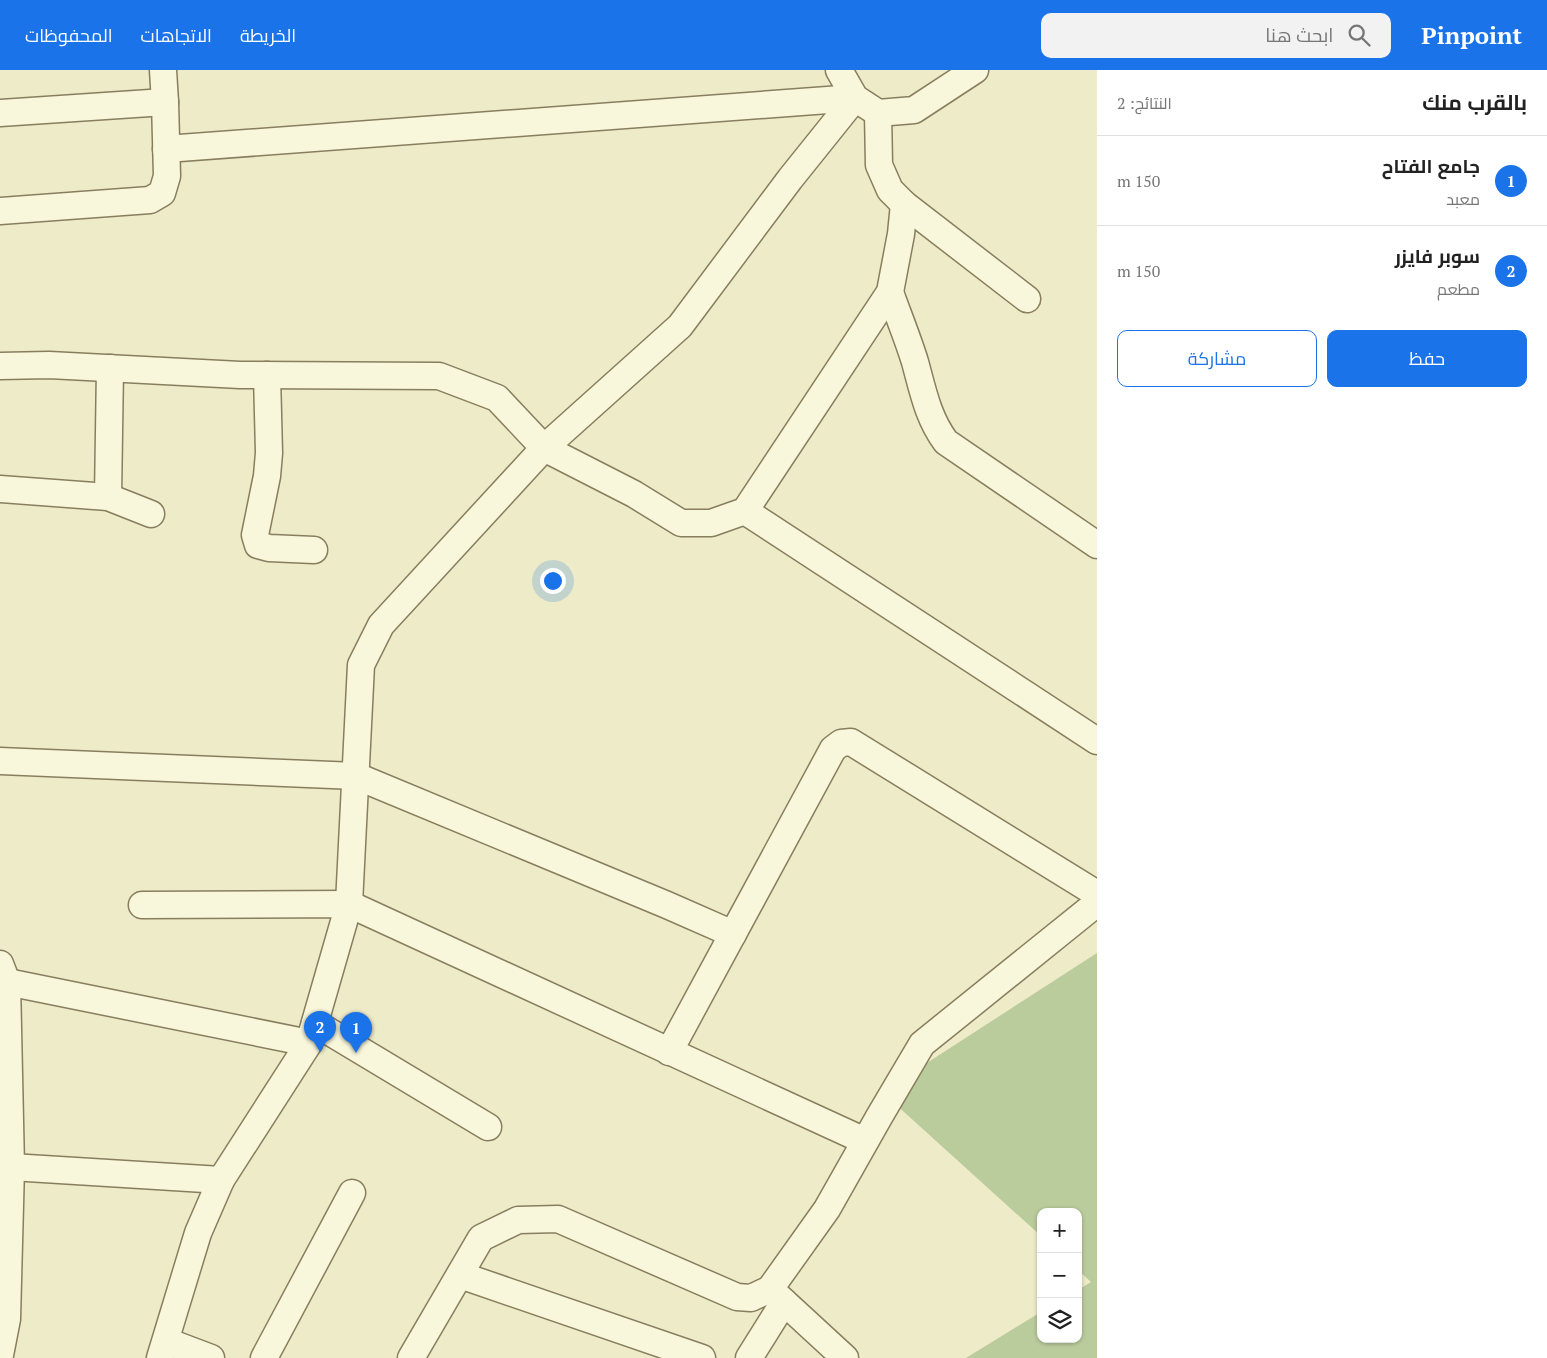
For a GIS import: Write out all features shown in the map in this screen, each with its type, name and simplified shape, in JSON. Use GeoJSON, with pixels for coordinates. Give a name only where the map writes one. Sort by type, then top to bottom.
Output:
{"type":"FeatureCollection","features":[{"type":"Feature","properties":{"kind":"street"},"geometry":{"type":"LineString","coordinates":[[0,211],[150,200],[162,193],[167,176],[166,102],[163,70]]}},
{"type":"Feature","properties":{"kind":"street"},"geometry":{"type":"LineString","coordinates":[[839,70],[855,98],[878,113],[914,110],[974,70]]}},
{"type":"Feature","properties":{"kind":"street"},"geometry":{"type":"LineString","coordinates":[[166,149],[855,98]]}},
{"type":"Feature","properties":{"kind":"street"},"geometry":{"type":"LineString","coordinates":[[211,1358],[163,1350],[198,1232],[221,1180],[312,1033],[349,904],[362,665],[381,625],[544,448],[680,326],[790,179],[855,98]]}},
{"type":"Feature","properties":{"kind":"street"},"geometry":{"type":"LineString","coordinates":[[0,113],[166,102]]}},
{"type":"Feature","properties":{"kind":"street"},"geometry":{"type":"LineString","coordinates":[[878,113],[879,165],[890,190],[904,204],[1027,299]]}},
{"type":"Feature","properties":{"kind":"street"},"geometry":{"type":"LineString","coordinates":[[0,366],[48,365],[267,375],[439,376],[497,398],[544,448],[634,494],[681,523],[711,523],[745,511],[890,292],[901,234],[904,204]]}},
{"type":"Feature","properties":{"kind":"street"},"geometry":{"type":"LineString","coordinates":[[890,292],[914,360],[930,414],[936,429],[946,442],[1097,544]]}},
{"type":"Feature","properties":{"kind":"street"},"geometry":{"type":"LineString","coordinates":[[108,497],[110,368]]}},
{"type":"Feature","properties":{"kind":"street"},"geometry":{"type":"LineString","coordinates":[[267,375],[269,453],[267,476],[255,535],[258,545],[269,548],[314,550]]}},
{"type":"Feature","properties":{"kind":"street"},"geometry":{"type":"LineString","coordinates":[[0,489],[108,497],[151,514]]}},
{"type":"Feature","properties":{"kind":"street"},"geometry":{"type":"LineString","coordinates":[[745,511],[1097,741]]}},
{"type":"Feature","properties":{"kind":"street"},"geometry":{"type":"LineString","coordinates":[[669,1052],[833,749],[841,742],[851,742],[1097,894]]}},
{"type":"Feature","properties":{"kind":"street"},"geometry":{"type":"LineString","coordinates":[[0,761],[356,776],[733,934]]}},
{"type":"Feature","properties":{"kind":"street"},"geometry":{"type":"LineString","coordinates":[[749,1358],[777,1296],[922,1044],[1097,903]]}},
{"type":"Feature","properties":{"kind":"street"},"geometry":{"type":"LineString","coordinates":[[142,905],[349,904],[865,1141]]}},
{"type":"Feature","properties":{"kind":"street"},"geometry":{"type":"LineString","coordinates":[[0,1355],[7,1319],[12,1167],[4,973],[312,1033],[488,1127]]}},
{"type":"Feature","properties":{"kind":"street"},"geometry":{"type":"LineString","coordinates":[[12,1167],[221,1180]]}},
{"type":"Feature","properties":{"kind":"street"},"geometry":{"type":"LineString","coordinates":[[264,1358],[352,1193]]}},
{"type":"Feature","properties":{"kind":"street"},"geometry":{"type":"LineString","coordinates":[[411,1358],[481,1238],[518,1220],[558,1219],[737,1297],[777,1296],[844,1358]]}},
{"type":"Feature","properties":{"kind":"street"},"geometry":{"type":"LineString","coordinates":[[460,1275],[702,1358]]}},
{"type":"Feature","properties":{"kind":"green space"},"geometry":{"type":"Polygon","coordinates":[[[1097,953],[1097,1358],[966,1358],[1037,1314],[1037,1343],[1082,1343],[1082,1288],[1091,1282],[1082,1274],[1082,1208],[1037,1208],[1037,1232],[882,1092],[1097,953]]]}},
{"type":"Feature","properties":{"kind":"place","name":"سوبر فايزر"},"geometry":{"type":"Point","coordinates":[320,1052]}},
{"type":"Feature","properties":{"kind":"place","name":"جامع الفتاح"},"geometry":{"type":"Point","coordinates":[356,1053]}}]}
